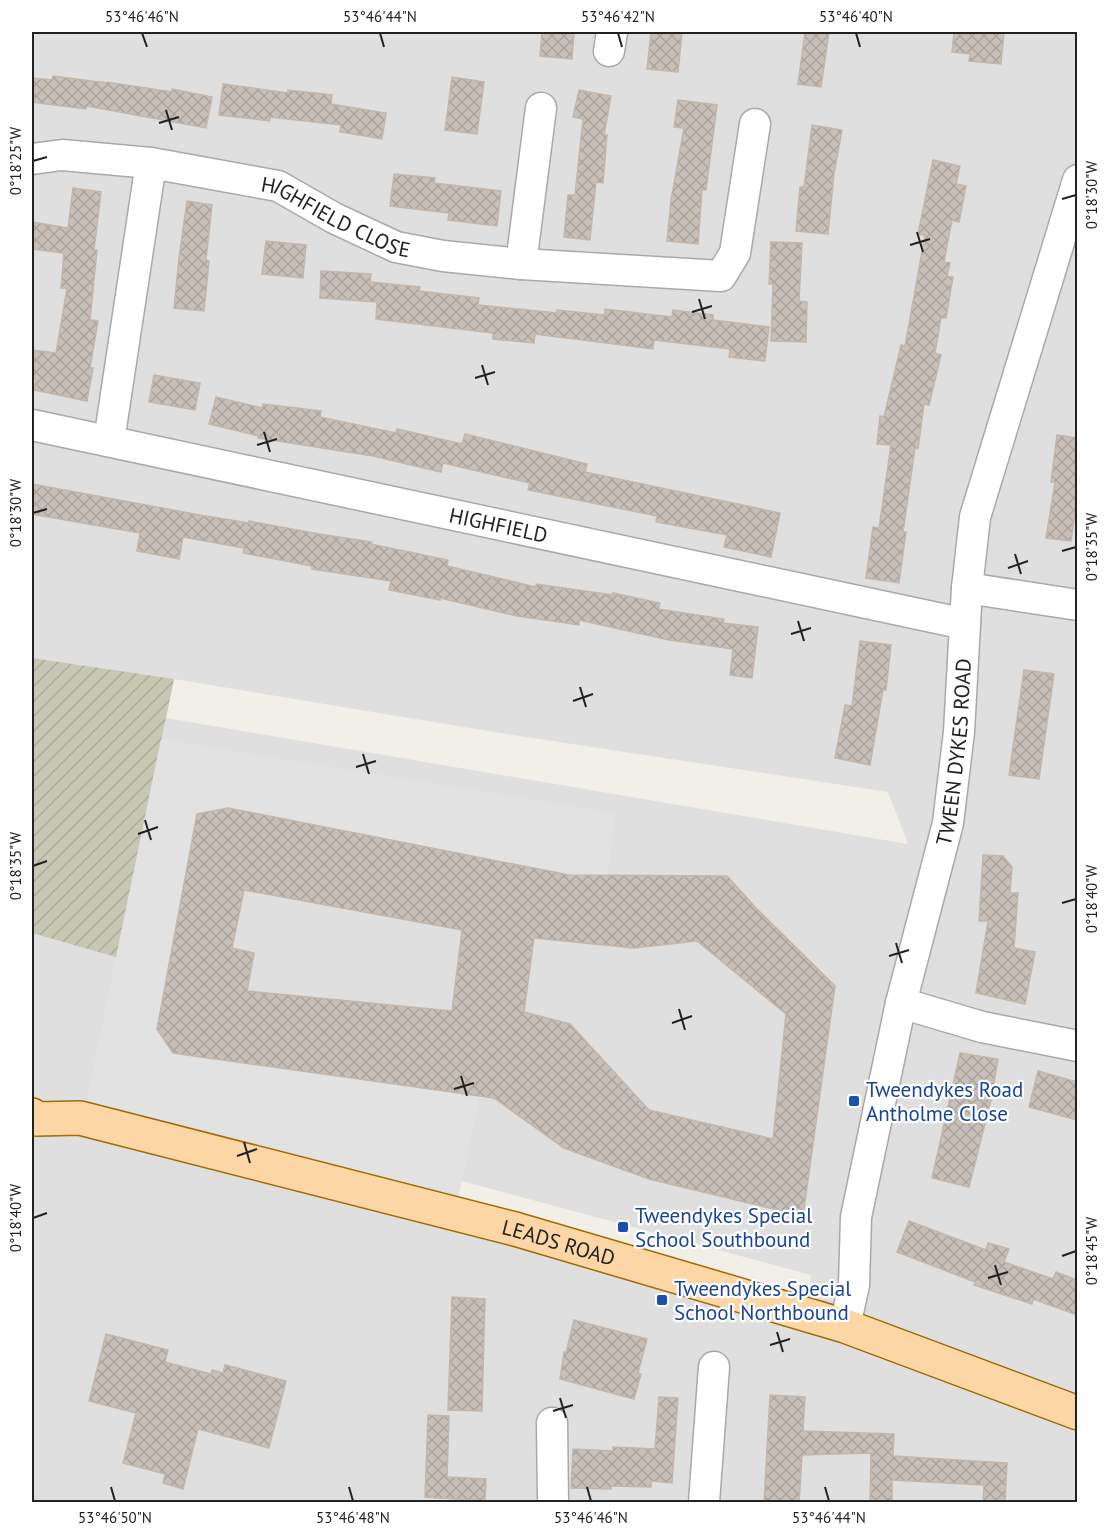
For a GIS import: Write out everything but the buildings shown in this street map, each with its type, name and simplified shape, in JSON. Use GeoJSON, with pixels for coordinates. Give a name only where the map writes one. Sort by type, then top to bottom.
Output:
{"type":"FeatureCollection","features":[{"type":"Feature","properties":{"kind":"main road","name":"LEADS ROAD"},"geometry":{"type":"LineString","coordinates":[[33,1124],[80,1118],[515,1229],[845,1326],[1077,1413]]}},
{"type":"Feature","properties":{"kind":"street"},"geometry":{"type":"LineString","coordinates":[[521,264],[523,151],[541,108]]}},
{"type":"Feature","properties":{"kind":"street","name":"HIGHFIELD CLOSE"},"geometry":{"type":"LineString","coordinates":[[32,159],[62,155],[151,163],[278,186],[334,218],[396,248],[443,256],[521,264],[721,276],[735,253],[755,124]]}},
{"type":"Feature","properties":{"kind":"street"},"geometry":{"type":"LineString","coordinates":[[109,441],[151,163]]}},
{"type":"Feature","properties":{"kind":"street","name":"TWEEN DYKES ROAD"},"geometry":{"type":"LineString","coordinates":[[845,1326],[854,1285],[856,1217],[902,1003],[948,823],[959,732],[967,588],[975,517],[1077,180]]}},
{"type":"Feature","properties":{"kind":"street","name":"HIGHFIELD"},"geometry":{"type":"LineString","coordinates":[[32,425],[965,624]]}},
{"type":"Feature","properties":{"kind":"street"},"geometry":{"type":"LineString","coordinates":[[967,588],[1077,605]]}},
{"type":"Feature","properties":{"kind":"street"},"geometry":{"type":"LineString","coordinates":[[902,1003],[982,1027],[1077,1046]]}},
{"type":"Feature","properties":{"kind":"street"},"geometry":{"type":"LineString","coordinates":[[704,1503],[714,1367]]}},
{"type":"Feature","properties":{"kind":"street"},"geometry":{"type":"LineString","coordinates":[[552,1423],[553,1503]]}},
{"type":"Feature","properties":{"kind":"shaded area"},"geometry":{"type":"Polygon","coordinates":[[[32,32],[1077,32],[1077,1502],[32,1502],[32,32]],[[174,679],[166,718],[908,844],[888,792],[494,732],[174,679]],[[439,1175],[457,1203],[808,1297],[811,1275],[439,1175]]]}},
{"type":"Feature","properties":{"kind":"shaded area"},"geometry":{"type":"Polygon","coordinates":[[[32,658],[174,679],[116,957],[32,933],[32,658]]]}},
{"type":"Feature","properties":{"kind":"shaded area"},"geometry":{"type":"Polygon","coordinates":[[[161,739],[615,813],[608,875],[569,875],[228,808],[197,814],[174,1053],[480,1096],[457,1203],[86,1103],[161,739]]]}},
{"type":"Feature","properties":{"kind":"place","name":"Tweendykes Road Antholme Close"},"geometry":{"type":"Point","coordinates":[854,1101]}},
{"type":"Feature","properties":{"kind":"place","name":"Tweendykes Special School Southbound"},"geometry":{"type":"Point","coordinates":[623,1227]}},
{"type":"Feature","properties":{"kind":"place","name":"Tweendykes Special School Northbound"},"geometry":{"type":"Point","coordinates":[662,1300]}}]}
